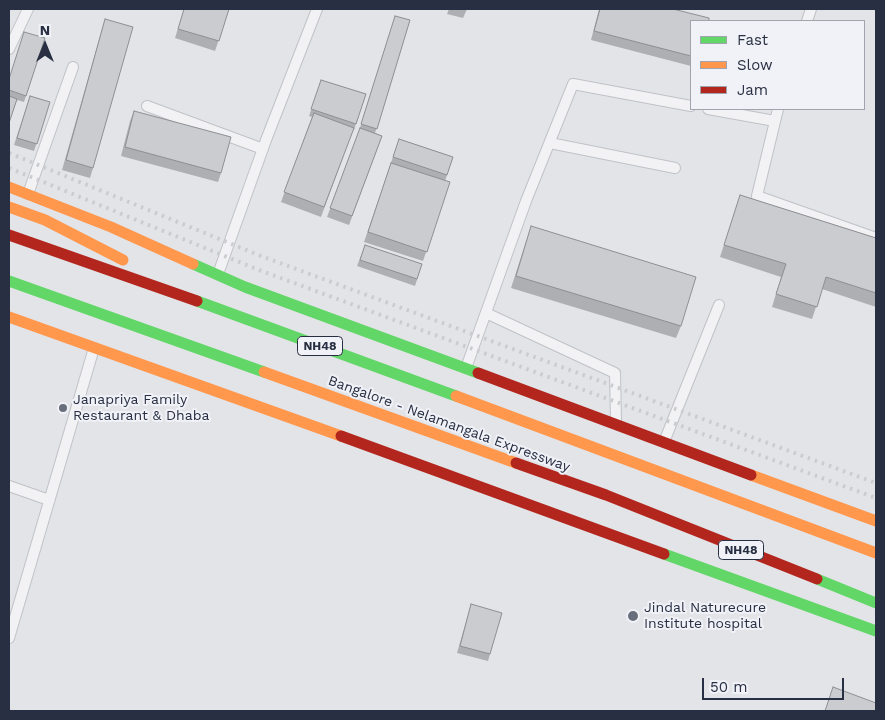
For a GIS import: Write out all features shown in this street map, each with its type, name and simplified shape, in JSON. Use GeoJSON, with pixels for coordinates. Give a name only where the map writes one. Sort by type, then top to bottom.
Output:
{"type":"FeatureCollection","features":[{"type":"Feature","properties":{"kind":"main road"},"geometry":{"type":"LineString","coordinates":[[9,187],[111,227],[245,287],[876,522]]}},
{"type":"Feature","properties":{"kind":"main road"},"geometry":{"type":"LineString","coordinates":[[9,207],[44,220],[222,310]]}},
{"type":"Feature","properties":{"kind":"main road","name":"Bangalore - Nelamangala Expressway"},"geometry":{"type":"LineString","coordinates":[[9,234],[631,460],[876,553]]}},
{"type":"Feature","properties":{"kind":"main road","name":"Bangalore - Nelamangala Expressway"},"geometry":{"type":"LineString","coordinates":[[9,281],[606,495],[876,603]]}},
{"type":"Feature","properties":{"kind":"main road"},"geometry":{"type":"LineString","coordinates":[[9,317],[876,631]]}},
{"type":"Feature","properties":{"kind":"lane"},"geometry":{"type":"LineString","coordinates":[[9,49],[28,9]]}},
{"type":"Feature","properties":{"kind":"lane"},"geometry":{"type":"LineString","coordinates":[[218,275],[316,9]]}},
{"type":"Feature","properties":{"kind":"lane"},"geometry":{"type":"LineString","coordinates":[[28,195],[73,66]]}},
{"type":"Feature","properties":{"kind":"lane"},"geometry":{"type":"LineString","coordinates":[[466,369],[526,201],[574,84],[690,106]]}},
{"type":"Feature","properties":{"kind":"lane"},"geometry":{"type":"LineString","coordinates":[[147,106],[263,150]]}},
{"type":"Feature","properties":{"kind":"lane"},"geometry":{"type":"LineString","coordinates":[[714,110],[774,121]]}},
{"type":"Feature","properties":{"kind":"lane"},"geometry":{"type":"LineString","coordinates":[[778,110],[757,196],[876,238]]}},
{"type":"Feature","properties":{"kind":"lane"},"geometry":{"type":"LineString","coordinates":[[550,143],[675,168]]}},
{"type":"Feature","properties":{"kind":"lane"},"geometry":{"type":"LineString","coordinates":[[664,442],[719,305]]}},
{"type":"Feature","properties":{"kind":"lane"},"geometry":{"type":"LineString","coordinates":[[486,313],[615,373],[616,425]]}},
{"type":"Feature","properties":{"kind":"lane"},"geometry":{"type":"LineString","coordinates":[[9,638],[94,347]]}},
{"type":"Feature","properties":{"kind":"lane"},"geometry":{"type":"LineString","coordinates":[[9,486],[49,500]]}},
{"type":"Feature","properties":{"kind":"building"},"geometry":{"type":"Polygon","coordinates":[[[184,9],[229,9],[219,41],[178,29],[184,9]]]}},
{"type":"Feature","properties":{"kind":"building"},"geometry":{"type":"Polygon","coordinates":[[[600,9],[673,9],[709,18],[709,20],[690,20],[690,56],[594,31],[600,9]]]}},
{"type":"Feature","properties":{"kind":"building"},"geometry":{"type":"Polygon","coordinates":[[[395,16],[410,20],[377,129],[361,124],[395,16]]]}},
{"type":"Feature","properties":{"kind":"building"},"geometry":{"type":"Polygon","coordinates":[[[105,19],[133,27],[93,168],[66,160],[105,19]]]}},
{"type":"Feature","properties":{"kind":"building"},"geometry":{"type":"Polygon","coordinates":[[[24,32],[45,38],[26,96],[9,90],[9,79],[24,32]]]}},
{"type":"Feature","properties":{"kind":"building"},"geometry":{"type":"Polygon","coordinates":[[[321,80],[366,94],[356,124],[311,109],[321,80]]]}},
{"type":"Feature","properties":{"kind":"building"},"geometry":{"type":"Polygon","coordinates":[[[9,96],[17,99],[9,123],[9,96]]]}},
{"type":"Feature","properties":{"kind":"building"},"geometry":{"type":"Polygon","coordinates":[[[30,96],[50,102],[37,144],[17,138],[30,96]]]}},
{"type":"Feature","properties":{"kind":"building"},"geometry":{"type":"Polygon","coordinates":[[[134,111],[231,137],[221,173],[125,147],[134,111]]]}},
{"type":"Feature","properties":{"kind":"building"},"geometry":{"type":"Polygon","coordinates":[[[314,113],[354,128],[324,207],[284,192],[314,113]]]}},
{"type":"Feature","properties":{"kind":"building"},"geometry":{"type":"Polygon","coordinates":[[[360,128],[382,136],[352,216],[330,208],[360,128]]]}},
{"type":"Feature","properties":{"kind":"building"},"geometry":{"type":"Polygon","coordinates":[[[399,139],[453,157],[447,175],[393,157],[399,139]]]}},
{"type":"Feature","properties":{"kind":"building"},"geometry":{"type":"Polygon","coordinates":[[[391,163],[450,182],[427,252],[368,232],[391,163]]]}},
{"type":"Feature","properties":{"kind":"building"},"geometry":{"type":"Polygon","coordinates":[[[740,195],[876,238],[876,293],[826,277],[817,307],[776,294],[786,264],[724,245],[740,195]]]}},
{"type":"Feature","properties":{"kind":"building"},"geometry":{"type":"Polygon","coordinates":[[[531,226],[696,277],[681,326],[516,276],[531,226]]]}},
{"type":"Feature","properties":{"kind":"building"},"geometry":{"type":"Polygon","coordinates":[[[365,245],[422,264],[417,279],[360,260],[365,245]]]}},
{"type":"Feature","properties":{"kind":"building"},"geometry":{"type":"Polygon","coordinates":[[[471,604],[502,613],[490,654],[460,646],[471,604]]]}},
{"type":"Feature","properties":{"kind":"building"},"geometry":{"type":"Polygon","coordinates":[[[833,687],[876,703],[876,711],[825,711],[833,687]]]}},
{"type":"Feature","properties":{"kind":"railway"},"geometry":{"type":"LineString","coordinates":[[9,153],[261,256],[876,483]]}},
{"type":"Feature","properties":{"kind":"railway"},"geometry":{"type":"LineString","coordinates":[[9,168],[259,270],[876,498]]}},
{"type":"Feature","properties":{"kind":"traffic: fast"},"geometry":{"type":"LineString","coordinates":[[193,264],[245,287],[478,373]]}},
{"type":"Feature","properties":{"kind":"traffic: fast"},"geometry":{"type":"LineString","coordinates":[[9,281],[264,372]]}},
{"type":"Feature","properties":{"kind":"traffic: fast"},"geometry":{"type":"LineString","coordinates":[[197,301],[456,396]]}},
{"type":"Feature","properties":{"kind":"traffic: fast"},"geometry":{"type":"LineString","coordinates":[[664,554],[876,631]]}},
{"type":"Feature","properties":{"kind":"traffic: fast"},"geometry":{"type":"LineString","coordinates":[[817,579],[876,603]]}},
{"type":"Feature","properties":{"kind":"traffic: slow"},"geometry":{"type":"LineString","coordinates":[[9,187],[111,227],[193,264]]}},
{"type":"Feature","properties":{"kind":"traffic: slow"},"geometry":{"type":"LineString","coordinates":[[9,207],[45,220],[123,260]]}},
{"type":"Feature","properties":{"kind":"traffic: slow"},"geometry":{"type":"LineString","coordinates":[[9,317],[341,436]]}},
{"type":"Feature","properties":{"kind":"traffic: slow"},"geometry":{"type":"LineString","coordinates":[[264,372],[516,463]]}},
{"type":"Feature","properties":{"kind":"traffic: slow"},"geometry":{"type":"LineString","coordinates":[[456,396],[876,553]]}},
{"type":"Feature","properties":{"kind":"traffic: slow"},"geometry":{"type":"LineString","coordinates":[[751,475],[876,521]]}},
{"type":"Feature","properties":{"kind":"traffic: jam"},"geometry":{"type":"LineString","coordinates":[[9,235],[197,301]]}},
{"type":"Feature","properties":{"kind":"traffic: jam"},"geometry":{"type":"LineString","coordinates":[[478,373],[751,475]]}},
{"type":"Feature","properties":{"kind":"traffic: jam"},"geometry":{"type":"LineString","coordinates":[[341,436],[664,554]]}},
{"type":"Feature","properties":{"kind":"traffic: jam"},"geometry":{"type":"LineString","coordinates":[[516,463],[606,495],[817,579]]}},
{"type":"Feature","properties":{"kind":"place","name":"Janapriya Family Restaurant & Dhaba"},"geometry":{"type":"Point","coordinates":[63,408]}},
{"type":"Feature","properties":{"kind":"place","name":"Jindal Naturecure Institute hospital"},"geometry":{"type":"Point","coordinates":[633,616]}}]}
